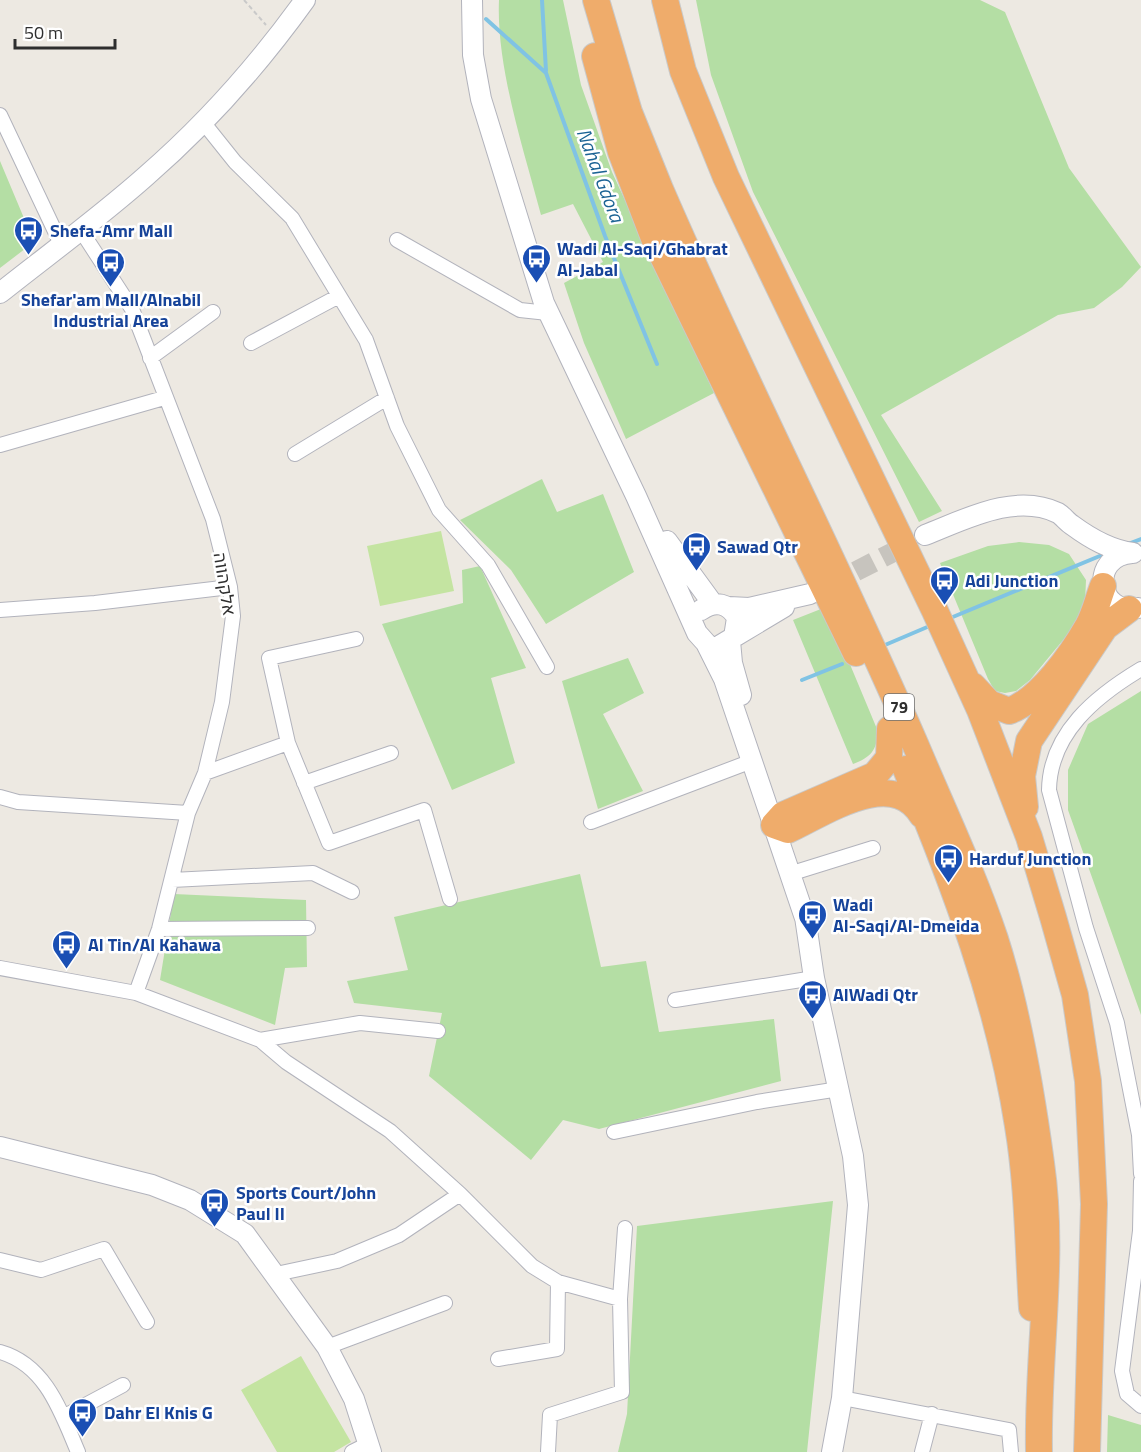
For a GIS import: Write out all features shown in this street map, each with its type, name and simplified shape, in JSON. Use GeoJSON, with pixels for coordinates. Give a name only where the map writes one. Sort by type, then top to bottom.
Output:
{"type":"FeatureCollection","features":[{"type":"Feature","properties":{"kind":"highway"},"geometry":{"type":"LineString","coordinates":[[582,0],[621,152],[654,238],[870,681],[933,834],[991,1003],[1018,1125],[1024,1168],[1039,1441]]}},
{"type":"Feature","properties":{"kind":"highway","name":"79"},"geometry":{"type":"LineString","coordinates":[[596,0],[629,112],[660,189],[887,679],[976,888],[996,942],[1032,1103],[1042,1168],[1048,1235],[1039,1441]]}},
{"type":"Feature","properties":{"kind":"highway"},"geometry":{"type":"LineString","coordinates":[[665,0],[683,71],[726,177],[962,671],[1029,837],[1076,995],[1088,1081],[1094,1204],[1087,1452]]}},
{"type":"Feature","properties":{"kind":"highway"},"geometry":{"type":"LineString","coordinates":[[962,671],[996,707],[1010,711],[1030,702],[1043,689],[1088,627],[1103,581]]}},
{"type":"Feature","properties":{"kind":"highway"},"geometry":{"type":"LineString","coordinates":[[1029,837],[1022,776],[1029,741],[1105,627],[1135,608]]}},
{"type":"Feature","properties":{"kind":"highway"},"geometry":{"type":"LineString","coordinates":[[782,823],[875,775],[889,758],[890,729]]}},
{"type":"Feature","properties":{"kind":"highway"},"geometry":{"type":"LineString","coordinates":[[782,823],[867,795],[897,794],[918,809],[933,834]]}},
{"type":"Feature","properties":{"kind":"street"},"geometry":{"type":"LineString","coordinates":[[0,292],[147,176],[203,122],[278,38],[305,0]]}},
{"type":"Feature","properties":{"kind":"street"},"geometry":{"type":"LineString","coordinates":[[472,0],[473,56],[481,99],[548,313],[636,496],[697,633],[706,643],[724,679],[752,760],[782,823],[806,921]]}},
{"type":"Feature","properties":{"kind":"street"},"geometry":{"type":"LineString","coordinates":[[0,115],[61,244]]}},
{"type":"Feature","properties":{"kind":"street"},"geometry":{"type":"LineString","coordinates":[[203,122],[235,162],[292,218],[366,340],[397,426],[439,510],[488,565],[547,667]]}},
{"type":"Feature","properties":{"kind":"street","name":"אלקהווה"},"geometry":{"type":"LineString","coordinates":[[80,229],[132,309],[164,398],[213,519],[230,587],[233,616],[222,702],[205,773],[188,813],[159,929],[136,993]]}},
{"type":"Feature","properties":{"kind":"street"},"geometry":{"type":"LineString","coordinates":[[397,240],[520,310],[548,313]]}},
{"type":"Feature","properties":{"kind":"street"},"geometry":{"type":"LineString","coordinates":[[251,343],[339,296]]}},
{"type":"Feature","properties":{"kind":"street"},"geometry":{"type":"LineString","coordinates":[[150,358],[213,312]]}},
{"type":"Feature","properties":{"kind":"street"},"geometry":{"type":"LineString","coordinates":[[0,445],[164,398]]}},
{"type":"Feature","properties":{"kind":"street"},"geometry":{"type":"LineString","coordinates":[[294,454],[387,398]]}},
{"type":"Feature","properties":{"kind":"street"},"geometry":{"type":"LineString","coordinates":[[636,496],[699,589],[737,618],[732,639],[739,688],[799,871],[814,978],[853,1156],[858,1205],[842,1398],[832,1452]]}},
{"type":"Feature","properties":{"kind":"street"},"geometry":{"type":"LineString","coordinates":[[925,535],[985,512],[1006,507],[1040,509],[1058,513],[1072,526],[1092,552],[1112,602],[1135,608]]}},
{"type":"Feature","properties":{"kind":"street"},"geometry":{"type":"LineString","coordinates":[[1072,526],[1113,550],[1137,554]]}},
{"type":"Feature","properties":{"kind":"street"},"geometry":{"type":"LineString","coordinates":[[1103,581],[1111,562],[1117,557],[1137,554]]}},
{"type":"Feature","properties":{"kind":"street"},"geometry":{"type":"LineString","coordinates":[[0,610],[95,603],[230,587]]}},
{"type":"Feature","properties":{"kind":"street"},"geometry":{"type":"LineString","coordinates":[[695,626],[698,614],[721,606],[749,608],[806,596],[718,646],[706,643]]}},
{"type":"Feature","properties":{"kind":"street"},"geometry":{"type":"LineString","coordinates":[[356,639],[269,658],[288,743],[329,843],[424,810],[450,899]]}},
{"type":"Feature","properties":{"kind":"street"},"geometry":{"type":"LineString","coordinates":[[1141,669],[1120,680],[1077,718],[1050,771],[1049,790],[1086,928],[1101,965],[1117,1023],[1132,1094],[1141,1174]]}},
{"type":"Feature","properties":{"kind":"street"},"geometry":{"type":"LineString","coordinates":[[205,773],[288,743]]}},
{"type":"Feature","properties":{"kind":"street"},"geometry":{"type":"LineString","coordinates":[[304,783],[391,753]]}},
{"type":"Feature","properties":{"kind":"street"},"geometry":{"type":"LineString","coordinates":[[591,822],[752,760]]}},
{"type":"Feature","properties":{"kind":"street"},"geometry":{"type":"LineString","coordinates":[[0,797],[18,802],[188,813]]}},
{"type":"Feature","properties":{"kind":"street"},"geometry":{"type":"LineString","coordinates":[[799,871],[873,848]]}},
{"type":"Feature","properties":{"kind":"street"},"geometry":{"type":"LineString","coordinates":[[172,880],[313,873],[352,892]]}},
{"type":"Feature","properties":{"kind":"street"},"geometry":{"type":"LineString","coordinates":[[159,929],[308,928]]}},
{"type":"Feature","properties":{"kind":"street"},"geometry":{"type":"LineString","coordinates":[[0,968],[136,993],[260,1040],[286,1062],[390,1131],[460,1194],[532,1266],[558,1282],[620,1299]]}},
{"type":"Feature","properties":{"kind":"street"},"geometry":{"type":"LineString","coordinates":[[675,1000],[814,978]]}},
{"type":"Feature","properties":{"kind":"street"},"geometry":{"type":"LineString","coordinates":[[260,1040],[360,1023],[438,1031]]}},
{"type":"Feature","properties":{"kind":"street"},"geometry":{"type":"LineString","coordinates":[[614,1132],[757,1102],[839,1089]]}},
{"type":"Feature","properties":{"kind":"street"},"geometry":{"type":"LineString","coordinates":[[0,1147],[152,1185],[190,1200],[245,1234],[327,1347],[354,1399],[364,1449]]}},
{"type":"Feature","properties":{"kind":"street"},"geometry":{"type":"LineString","coordinates":[[1141,1181],[1140,1231],[1122,1371],[1127,1394],[1141,1406]]}},
{"type":"Feature","properties":{"kind":"street"},"geometry":{"type":"LineString","coordinates":[[276,1274],[336,1261],[399,1235],[460,1194]]}},
{"type":"Feature","properties":{"kind":"street"},"geometry":{"type":"LineString","coordinates":[[548,1452],[550,1415],[622,1392],[620,1299],[625,1228]]}},
{"type":"Feature","properties":{"kind":"street"},"geometry":{"type":"LineString","coordinates":[[0,1260],[41,1270],[104,1249],[147,1323]]}},
{"type":"Feature","properties":{"kind":"street"},"geometry":{"type":"LineString","coordinates":[[498,1359],[556,1349],[558,1282]]}},
{"type":"Feature","properties":{"kind":"street"},"geometry":{"type":"LineString","coordinates":[[327,1347],[445,1303]]}},
{"type":"Feature","properties":{"kind":"street"},"geometry":{"type":"LineString","coordinates":[[0,1352],[19,1360],[39,1376],[63,1417],[78,1452]]}},
{"type":"Feature","properties":{"kind":"street"},"geometry":{"type":"LineString","coordinates":[[63,1417],[123,1385]]}},
{"type":"Feature","properties":{"kind":"street"},"geometry":{"type":"LineString","coordinates":[[842,1398],[1009,1430],[1011,1452]]}},
{"type":"Feature","properties":{"kind":"street"},"geometry":{"type":"LineString","coordinates":[[922,1452],[932,1414]]}},
{"type":"Feature","properties":{"kind":"path"},"geometry":{"type":"LineString","coordinates":[[244,0],[278,38]]}},
{"type":"Feature","properties":{"kind":"green space"},"geometry":{"type":"Polygon","coordinates":[[[499,0],[563,0],[581,85],[612,172],[714,393],[626,439],[584,343],[564,283],[603,262],[573,204],[541,215],[506,80],[499,26],[499,0]]]}},
{"type":"Feature","properties":{"kind":"green space"},"geometry":{"type":"Polygon","coordinates":[[[696,0],[980,0],[1005,12],[1069,168],[1141,267],[1122,287],[1094,308],[1058,315],[881,415],[942,511],[919,522],[753,192],[711,75],[696,0]]]}},
{"type":"Feature","properties":{"kind":"green space"},"geometry":{"type":"Polygon","coordinates":[[[0,161],[34,242],[0,268],[0,161]]]}},
{"type":"Feature","properties":{"kind":"green space"},"geometry":{"type":"Polygon","coordinates":[[[542,479],[557,512],[603,494],[634,572],[546,624],[511,570],[460,520],[542,479]]]}},
{"type":"Feature","properties":{"kind":"green space"},"geometry":{"type":"Polygon","coordinates":[[[441,531],[454,591],[380,606],[367,546],[441,531]]]}},
{"type":"Feature","properties":{"kind":"green space"},"geometry":{"type":"Polygon","coordinates":[[[1019,542],[1049,545],[1069,554],[1086,580],[1085,603],[1078,622],[1030,680],[1016,691],[1005,693],[995,691],[988,679],[940,563],[988,546],[1019,542]]]}},
{"type":"Feature","properties":{"kind":"green space"},"geometry":{"type":"Polygon","coordinates":[[[480,566],[526,668],[491,678],[515,763],[452,790],[382,624],[463,603],[462,570],[480,566]]]}},
{"type":"Feature","properties":{"kind":"green space"},"geometry":{"type":"Polygon","coordinates":[[[826,607],[877,729],[875,747],[869,755],[853,764],[793,620],[826,607]]]}},
{"type":"Feature","properties":{"kind":"green space"},"geometry":{"type":"Polygon","coordinates":[[[628,658],[644,693],[603,714],[643,791],[598,809],[562,681],[628,658]]]}},
{"type":"Feature","properties":{"kind":"green space"},"geometry":{"type":"Polygon","coordinates":[[[1141,691],[1141,1015],[1068,810],[1068,770],[1088,724],[1141,691]]]}},
{"type":"Feature","properties":{"kind":"green space"},"geometry":{"type":"Polygon","coordinates":[[[580,874],[601,967],[646,961],[659,1032],[774,1019],[781,1081],[599,1129],[563,1120],[531,1160],[429,1076],[442,1013],[354,1003],[347,981],[408,970],[394,917],[580,874]]]}},
{"type":"Feature","properties":{"kind":"green space"},"geometry":{"type":"Polygon","coordinates":[[[174,894],[306,900],[307,967],[285,968],[275,1025],[160,980],[174,894]]]}},
{"type":"Feature","properties":{"kind":"green space"},"geometry":{"type":"Polygon","coordinates":[[[833,1201],[807,1452],[618,1452],[627,1414],[637,1226],[833,1201]]]}},
{"type":"Feature","properties":{"kind":"green space"},"geometry":{"type":"Polygon","coordinates":[[[301,1356],[351,1442],[334,1452],[277,1452],[241,1390],[301,1356]]]}},
{"type":"Feature","properties":{"kind":"green space"},"geometry":{"type":"Polygon","coordinates":[[[1108,1415],[1141,1425],[1141,1452],[1107,1452],[1108,1415]]]}},
{"type":"Feature","properties":{"kind":"waterway"},"geometry":{"type":"LineString","coordinates":[[542,0],[546,71]]}},
{"type":"Feature","properties":{"kind":"waterway","name":"Nahal Gdora"},"geometry":{"type":"LineString","coordinates":[[486,19],[546,73],[605,236],[657,364]]}},
{"type":"Feature","properties":{"kind":"waterway"},"geometry":{"type":"LineString","coordinates":[[1128,544],[1141,539]]}},
{"type":"Feature","properties":{"kind":"waterway"},"geometry":{"type":"LineString","coordinates":[[948,619],[1107,553]]}},
{"type":"Feature","properties":{"kind":"waterway"},"geometry":{"type":"LineString","coordinates":[[885,645],[932,625]]}},
{"type":"Feature","properties":{"kind":"waterway"},"geometry":{"type":"LineString","coordinates":[[802,680],[842,664]]}},
{"type":"Feature","properties":{"kind":"tunnel"},"geometry":{"type":"LineString","coordinates":[[829,585],[915,541]]}},
{"type":"Feature","properties":{"kind":"place","name":"Shefa-Amr Mall"},"geometry":{"type":"Point","coordinates":[29,256]}},
{"type":"Feature","properties":{"kind":"place","name":"Wadi Al-Saqi/Ghabrat Al-Jabal"},"geometry":{"type":"Point","coordinates":[536,284]}},
{"type":"Feature","properties":{"kind":"place","name":"Shefar'am Mall/Alnabil Industrial Area"},"geometry":{"type":"Point","coordinates":[111,288]}},
{"type":"Feature","properties":{"kind":"place","name":"Sawad Qtr"},"geometry":{"type":"Point","coordinates":[696,572]}},
{"type":"Feature","properties":{"kind":"place","name":"Adi Junction"},"geometry":{"type":"Point","coordinates":[944,606]}},
{"type":"Feature","properties":{"kind":"place","name":"Harduf Junction"},"geometry":{"type":"Point","coordinates":[948,884]}},
{"type":"Feature","properties":{"kind":"place","name":"Wadi Al-Saqi/Al-Dmeida"},"geometry":{"type":"Point","coordinates":[812,940]}},
{"type":"Feature","properties":{"kind":"place","name":"Al Tin/Al Kahawa"},"geometry":{"type":"Point","coordinates":[67,970]}},
{"type":"Feature","properties":{"kind":"place","name":"AlWadi Qtr"},"geometry":{"type":"Point","coordinates":[812,1020]}},
{"type":"Feature","properties":{"kind":"place","name":"Sports Court/John Paul II"},"geometry":{"type":"Point","coordinates":[215,1228]}},
{"type":"Feature","properties":{"kind":"place","name":"Dahr El Knis G"},"geometry":{"type":"Point","coordinates":[83,1438]}}]}
